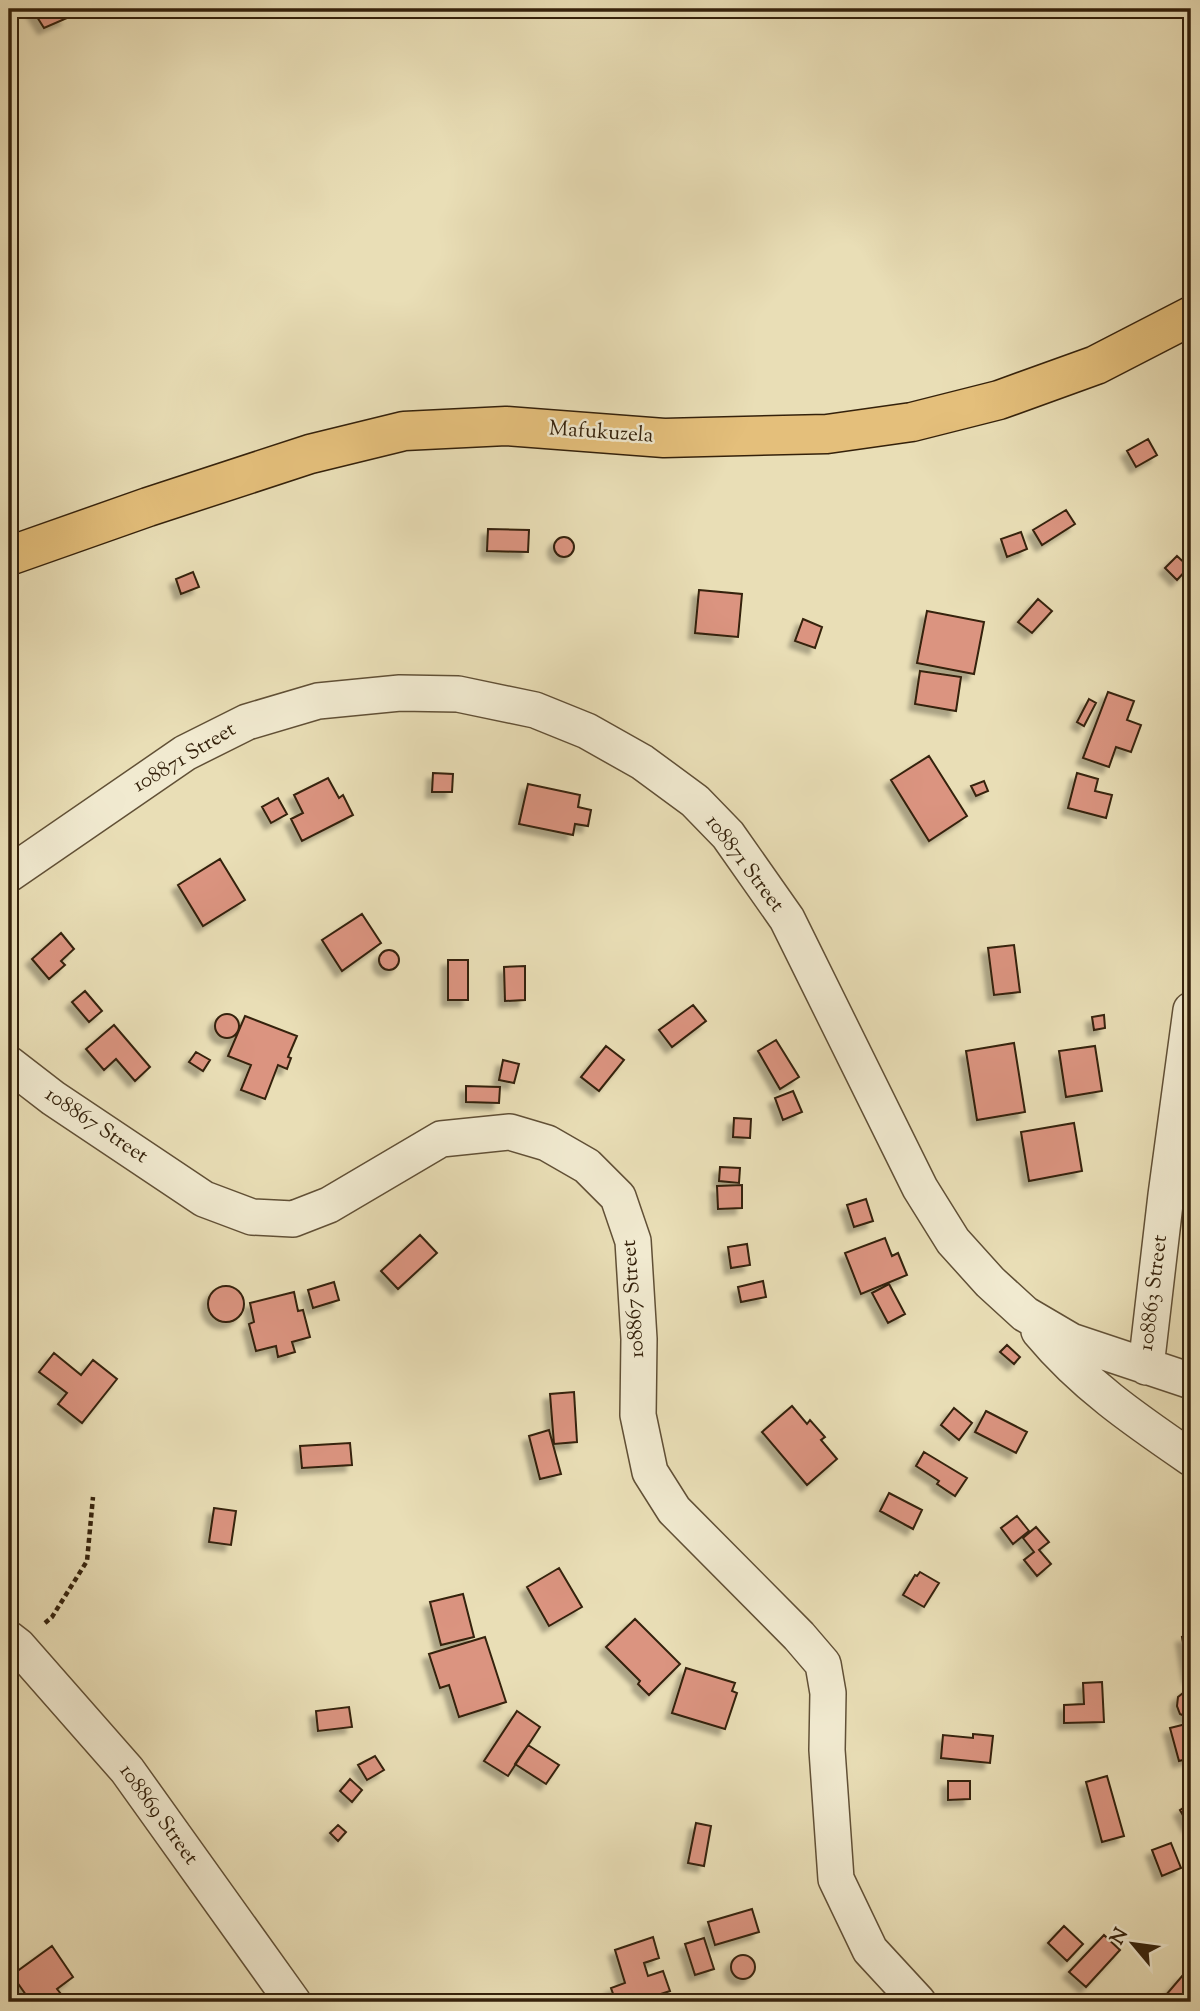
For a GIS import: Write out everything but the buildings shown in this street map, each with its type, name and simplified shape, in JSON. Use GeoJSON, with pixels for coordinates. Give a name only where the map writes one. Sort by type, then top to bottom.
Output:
{"type":"FeatureCollection","features":[{"type":"Feature","properties":{"kind":"main road","name":"Mafukuzela"},"geometry":{"type":"LineString","coordinates":[[9,556],[310,454],[404,431],[506,426],[664,438],[827,434],[912,422],[999,400],[1096,365],[1191,316]]}},
{"type":"Feature","properties":{"kind":"street","name":"108871 Street"},"geometry":{"type":"LineString","coordinates":[[9,874],[185,753],[247,722],[318,701],[400,693],[458,694],[535,710],[587,731],[642,762],[695,801],[728,835],[787,919],[920,1188],[953,1241],[990,1282],[1025,1314],[1071,1341],[1191,1381]]}},
{"type":"Feature","properties":{"kind":"street","name":"108863 Street"},"geometry":{"type":"LineString","coordinates":[[1146,1367],[1191,1010]]}},
{"type":"Feature","properties":{"kind":"street","name":"108867 Street"},"geometry":{"type":"LineString","coordinates":[[9,1064],[53,1098],[204,1199],[252,1217],[293,1219],[329,1205],[441,1139],[510,1132],[548,1143],[587,1166],[618,1198],[633,1241],[639,1339],[638,1415],[650,1472],[674,1510],[799,1636],[823,1664],[828,1693],[827,1750],[836,1879],[870,1950],[918,2002]]}},
{"type":"Feature","properties":{"kind":"street"},"geometry":{"type":"LineString","coordinates":[[1025,1314],[1063,1360],[1089,1384],[1191,1458]]}},
{"type":"Feature","properties":{"kind":"street","name":"108869 Street"},"geometry":{"type":"LineString","coordinates":[[13,1643],[127,1770],[293,2002]]}},
{"type":"Feature","properties":{"kind":"path"},"geometry":{"type":"LineString","coordinates":[[13,1643],[52,1617],[87,1560],[93,1497]]}}]}
